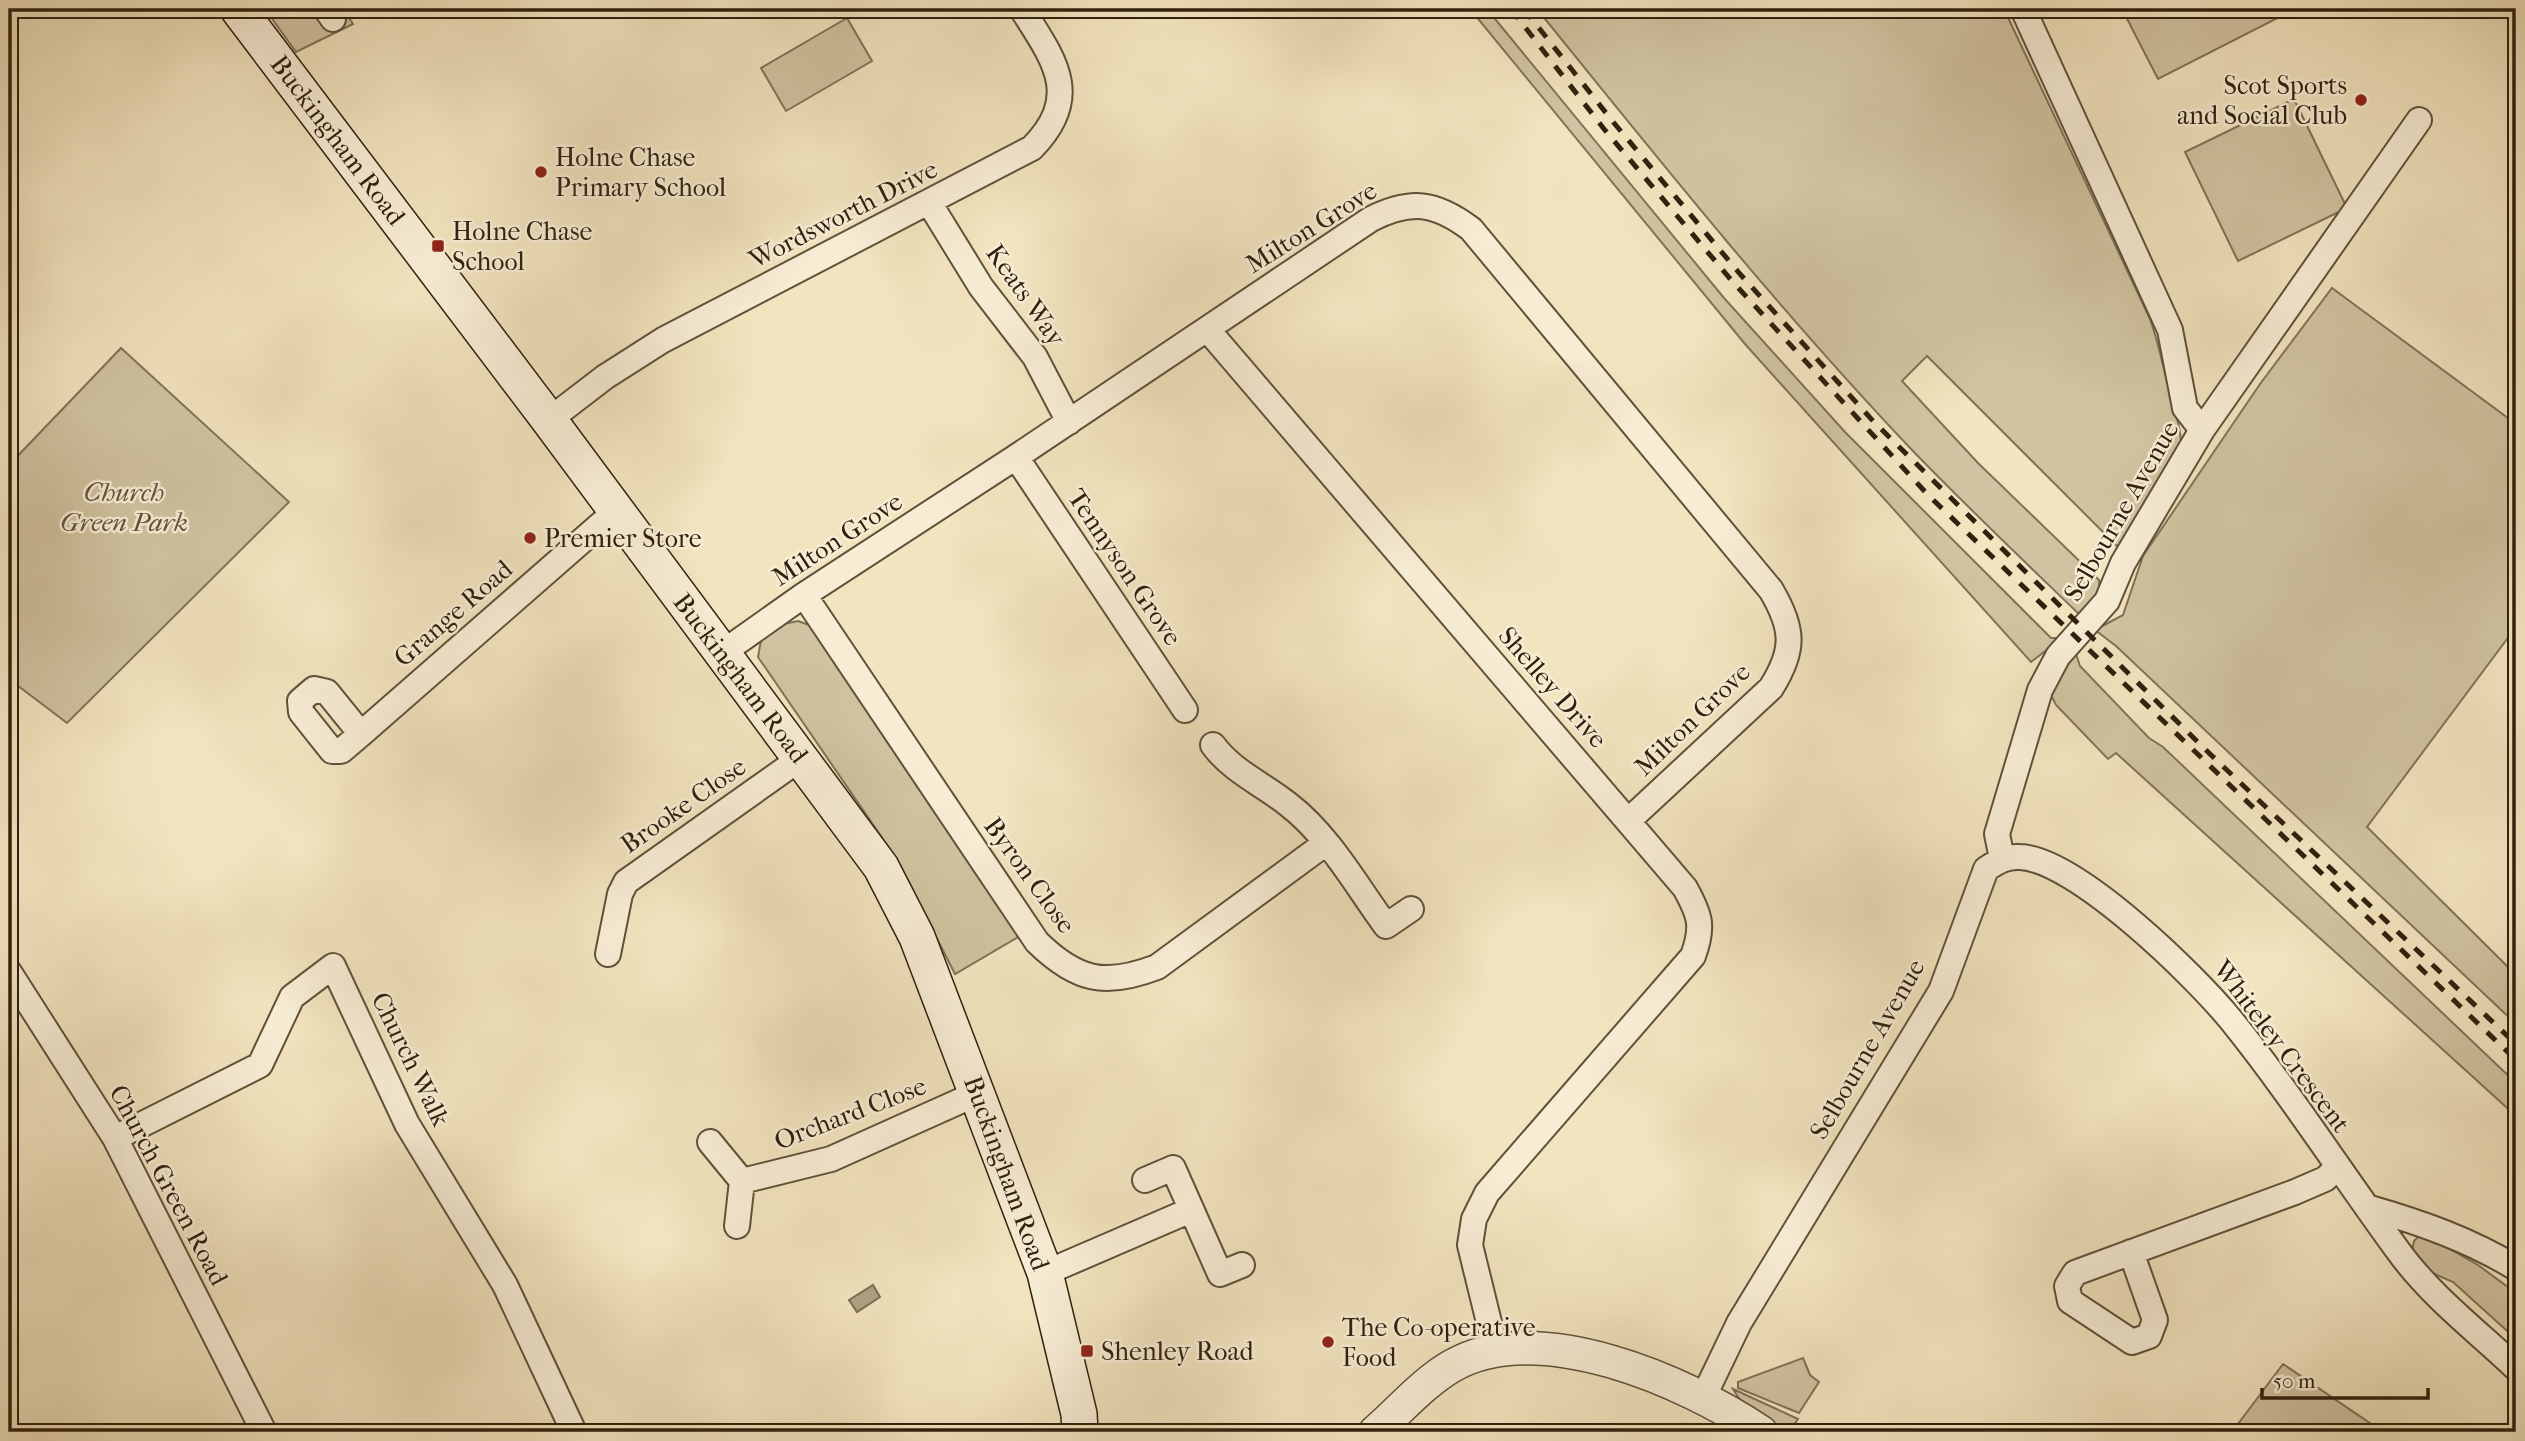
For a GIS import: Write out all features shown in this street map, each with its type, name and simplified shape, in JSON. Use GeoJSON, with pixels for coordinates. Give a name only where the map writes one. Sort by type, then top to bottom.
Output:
{"type":"FeatureCollection","features":[{"type":"Feature","properties":{"kind":"main road","name":"Buckingham Road"},"geometry":{"type":"LineString","coordinates":[[238,9],[549,420],[881,867],[917,937],[1045,1273],[1079,1414],[1080,1432]]}},
{"type":"Feature","properties":{"kind":"street","name":"Wordsworth Drive"},"geometry":{"type":"LineString","coordinates":[[549,420],[605,377],[663,340],[930,204],[1032,148],[1050,130],[1059,106],[1060,82],[1052,58],[1021,9]]}},
{"type":"Feature","properties":{"kind":"street"},"geometry":{"type":"LineString","coordinates":[[2023,9],[2170,330],[2185,408],[2202,430]]}},
{"type":"Feature","properties":{"kind":"street","name":"Selbourne Avenue"},"geometry":{"type":"LineString","coordinates":[[1703,1398],[1739,1323],[1941,991],[1986,869],[2002,859],[1997,834],[2045,679],[2058,656],[2107,601],[2123,563],[2202,430],[2419,120]]}},
{"type":"Feature","properties":{"kind":"street","name":"Keats Way"},"geometry":{"type":"LineString","coordinates":[[930,204],[981,286],[1035,357],[1069,422]]}},
{"type":"Feature","properties":{"kind":"street","name":"Milton Grove"},"geometry":{"type":"LineString","coordinates":[[722,653],[804,595],[1069,422],[1371,219],[1395,207],[1419,205],[1449,212],[1471,229],[1771,590],[1785,614],[1790,639],[1784,667],[1771,688],[1628,821]]}},
{"type":"Feature","properties":{"kind":"street","name":"Shelley Drive"},"geometry":{"type":"LineString","coordinates":[[1208,329],[1685,888],[1696,908],[1701,933],[1693,956],[1487,1193],[1474,1219],[1470,1245],[1496,1352]]}},
{"type":"Feature","properties":{"kind":"street","name":"Tennyson Grove"},"geometry":{"type":"LineString","coordinates":[[1016,457],[1185,710]]}},
{"type":"Feature","properties":{"kind":"street","name":"Grange Road"},"geometry":{"type":"LineString","coordinates":[[361,734],[615,511]]}},
{"type":"Feature","properties":{"kind":"street","name":"Byron Close"},"geometry":{"type":"LineString","coordinates":[[804,595],[1037,942],[1057,961],[1080,974],[1105,980],[1131,977],[1157,967],[1326,843]]}},
{"type":"Feature","properties":{"kind":"street"},"geometry":{"type":"LineString","coordinates":[[1213,745],[1226,762],[1290,805],[1326,843],[1386,926],[1411,909]]}},
{"type":"Feature","properties":{"kind":"street","name":"Brooke Close"},"geometry":{"type":"LineString","coordinates":[[608,954],[620,894],[626,882],[800,758]]}},
{"type":"Feature","properties":{"kind":"street","name":"Whiteley Crescent"},"geometry":{"type":"LineString","coordinates":[[2002,859],[2022,857],[2083,885],[2140,928],[2188,971],[2232,1021],[2401,1254],[2516,1368]]}},
{"type":"Feature","properties":{"kind":"street","name":"Church Walk"},"geometry":{"type":"LineString","coordinates":[[115,1138],[260,1065],[292,997],[332,966],[407,1124],[505,1285],[575,1432]]}},
{"type":"Feature","properties":{"kind":"street","name":"Church Green Road"},"geometry":{"type":"LineString","coordinates":[[9,972],[115,1138],[264,1432]]}},
{"type":"Feature","properties":{"kind":"street","name":"Orchard Close"},"geometry":{"type":"LineString","coordinates":[[742,1181],[831,1159],[978,1093]]}},
{"type":"Feature","properties":{"kind":"street"},"geometry":{"type":"LineString","coordinates":[[710,1142],[742,1181],[737,1226]]}},
{"type":"Feature","properties":{"kind":"street"},"geometry":{"type":"LineString","coordinates":[[1145,1180],[1173,1168],[1220,1274],[1242,1265]]}},
{"type":"Feature","properties":{"kind":"street","name":"Whiteley Crescent"},"geometry":{"type":"LineString","coordinates":[[2131,1252],[2295,1192],[2325,1179],[2337,1168]]}},
{"type":"Feature","properties":{"kind":"street"},"geometry":{"type":"LineString","coordinates":[[2370,1208],[2424,1223],[2481,1247],[2516,1268]]}},
{"type":"Feature","properties":{"kind":"street"},"geometry":{"type":"LineString","coordinates":[[1045,1273],[1191,1210]]}},
{"type":"Feature","properties":{"kind":"street"},"geometry":{"type":"LineString","coordinates":[[1375,1432],[1452,1366],[1496,1352],[1532,1348],[1568,1351],[1608,1359],[1703,1398],[1761,1432]]}},
{"type":"Feature","properties":{"kind":"green space"},"geometry":{"type":"Polygon","coordinates":[[[265,9],[317,9],[329,25],[346,13],[353,24],[296,52],[265,9]]]}},
{"type":"Feature","properties":{"kind":"green space"},"geometry":{"type":"Polygon","coordinates":[[[1470,9],[1486,9],[1491,14],[1724,298],[1845,432],[2051,638],[2062,638],[2031,662],[1745,344],[1470,9]]]}},
{"type":"Feature","properties":{"kind":"green space"},"geometry":{"type":"Polygon","coordinates":[[[1537,9],[2004,9],[2150,319],[2181,441],[2119,548],[1927,356],[1902,381],[1978,463],[2099,580],[2100,593],[2082,617],[1933,471],[1814,343],[1674,178],[1537,9]]]}},
{"type":"Feature","properties":{"kind":"green space"},"geometry":{"type":"Polygon","coordinates":[[[2122,9],[2295,9],[2158,79],[2122,9]]]}},
{"type":"Feature","properties":{"kind":"green space"},"geometry":{"type":"Polygon","coordinates":[[[847,18],[872,61],[786,111],[761,68],[847,18]]]}},
{"type":"Feature","properties":{"kind":"green space"},"geometry":{"type":"Polygon","coordinates":[[[2294,99],[2347,208],[2238,261],[2185,152],[2294,99]]]}},
{"type":"Feature","properties":{"kind":"green space"},"geometry":{"type":"Polygon","coordinates":[[[2332,288],[2516,424],[2516,627],[2367,827],[2516,975],[2516,1024],[2116,646],[2095,630],[2123,615],[2143,556],[2260,384],[2332,288]]]}},
{"type":"Feature","properties":{"kind":"green space","name":"Church Green Park"},"geometry":{"type":"Polygon","coordinates":[[[121,348],[289,502],[67,723],[9,679],[9,465],[121,348]]]}},
{"type":"Feature","properties":{"kind":"green space"},"geometry":{"type":"Polygon","coordinates":[[[798,621],[812,626],[1020,936],[955,974],[896,858],[758,657],[761,640],[784,624],[798,621]]]}},
{"type":"Feature","properties":{"kind":"green space"},"geometry":{"type":"Polygon","coordinates":[[[2075,651],[2080,666],[2149,738],[2163,747],[2516,1083],[2516,1116],[2116,753],[2108,759],[2056,705],[2050,693],[2075,651]]]}},
{"type":"Feature","properties":{"kind":"green space"},"geometry":{"type":"Polygon","coordinates":[[[2422,1233],[2478,1265],[2516,1293],[2516,1339],[2453,1282],[2430,1272],[2412,1250],[2414,1241],[2422,1233]]]}},
{"type":"Feature","properties":{"kind":"green space"},"geometry":{"type":"Polygon","coordinates":[[[1803,1358],[1810,1375],[1819,1382],[1799,1413],[1738,1388],[1738,1382],[1803,1358]]]}},
{"type":"Feature","properties":{"kind":"green space"},"geometry":{"type":"Polygon","coordinates":[[[2283,1364],[2383,1432],[2232,1432],[2283,1364]]]}},
{"type":"Feature","properties":{"kind":"green space"},"geometry":{"type":"Polygon","coordinates":[[[1733,1389],[1798,1419],[1789,1432],[1773,1428],[1749,1410],[1733,1389]]]}},
{"type":"Feature","properties":{"kind":"shaded area"},"geometry":{"type":"Polygon","coordinates":[[[873,1285],[880,1297],[857,1312],[849,1300],[873,1285]]]}},
{"type":"Feature","properties":{"kind":"railway"},"geometry":{"type":"LineString","coordinates":[[1511,9],[1604,129],[1732,281],[1928,495],[2516,1060]]}},
{"type":"Feature","properties":{"kind":"railway"},"geometry":{"type":"LineString","coordinates":[[1524,9],[1614,123],[1740,274],[1874,422],[2210,754],[2516,1044]]}},
{"type":"Feature","properties":{"kind":"place","name":"Scot Sports and Social Club"},"geometry":{"type":"Point","coordinates":[2361,100]}},
{"type":"Feature","properties":{"kind":"place","name":"Holne Chase Primary School"},"geometry":{"type":"Point","coordinates":[541,172]}},
{"type":"Feature","properties":{"kind":"place","name":"Holne Chase School"},"geometry":{"type":"Point","coordinates":[438,246]}},
{"type":"Feature","properties":{"kind":"place","name":"Premier Store"},"geometry":{"type":"Point","coordinates":[530,538]}},
{"type":"Feature","properties":{"kind":"place","name":"The Co-operative Food"},"geometry":{"type":"Point","coordinates":[1328,1342]}},
{"type":"Feature","properties":{"kind":"place","name":"Shenley Road"},"geometry":{"type":"Point","coordinates":[1087,1351]}}]}
